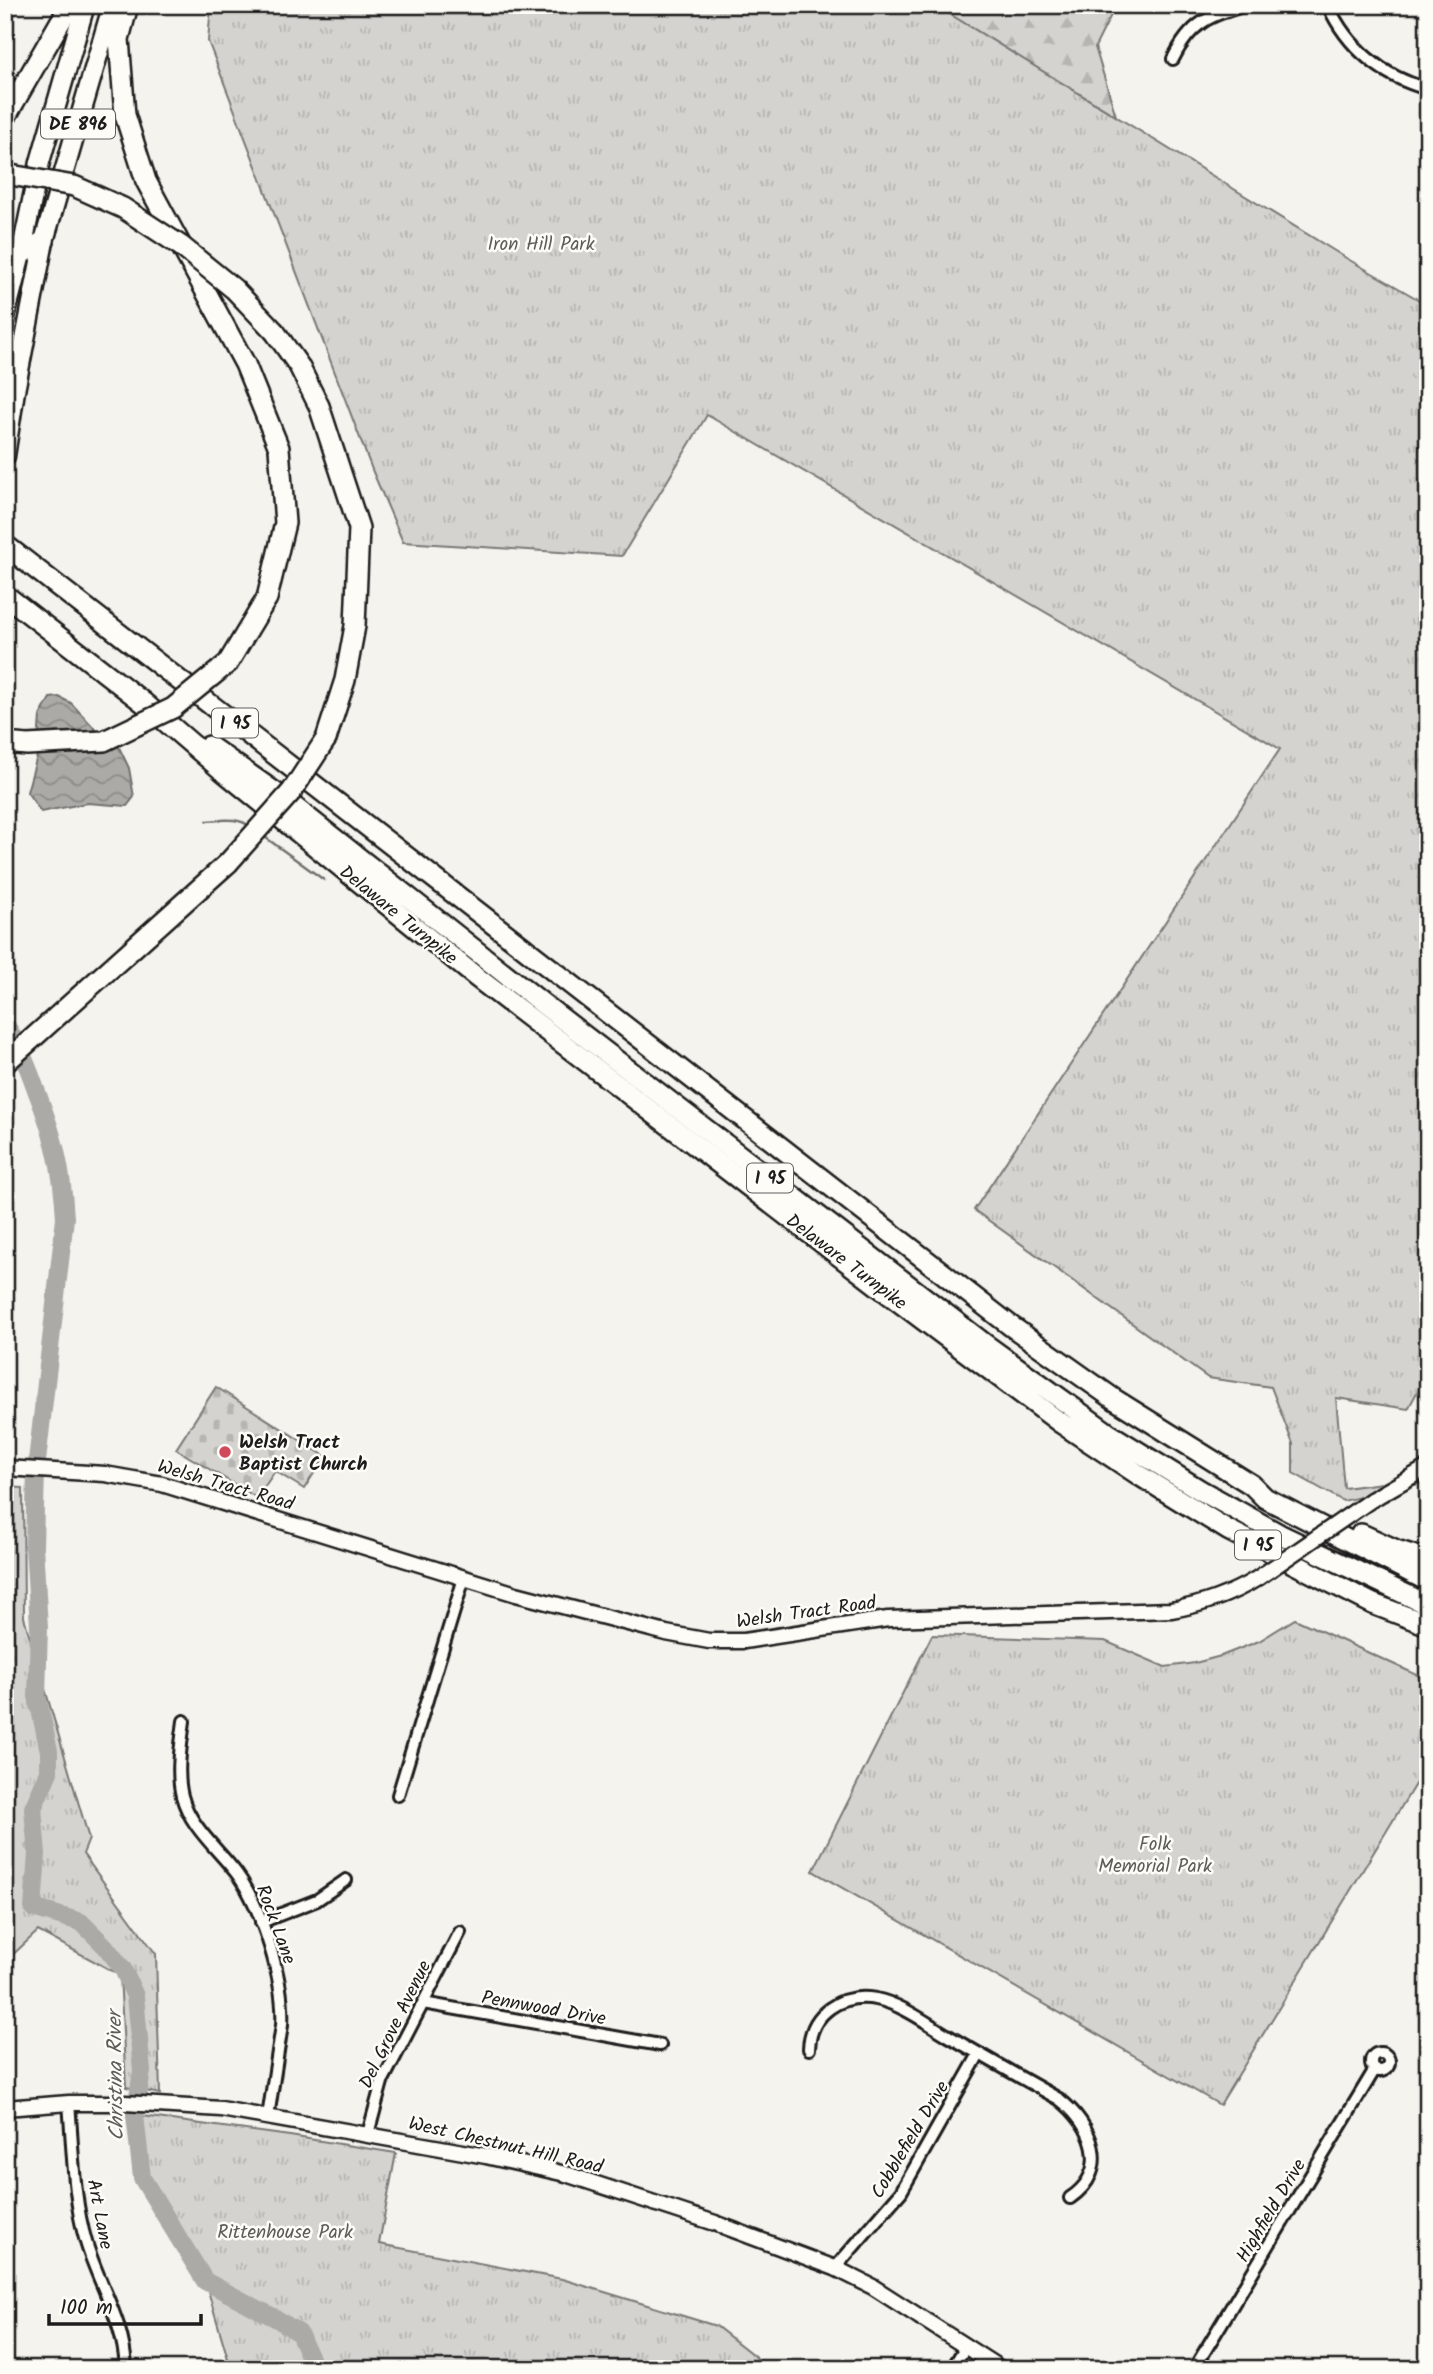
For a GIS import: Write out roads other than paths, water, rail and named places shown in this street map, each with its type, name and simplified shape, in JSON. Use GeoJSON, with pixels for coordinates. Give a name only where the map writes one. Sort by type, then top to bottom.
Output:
{"type":"FeatureCollection","features":[{"type":"Feature","properties":{"kind":"highway"},"geometry":{"type":"LineString","coordinates":[[5,118],[70,5]]}},
{"type":"Feature","properties":{"kind":"highway"},"geometry":{"type":"LineString","coordinates":[[5,743],[27,745],[104,741],[173,708],[228,663],[267,598],[285,523],[279,448],[245,364],[146,181],[125,115],[118,6]]}},
{"type":"Feature","properties":{"kind":"highway"},"geometry":{"type":"LineString","coordinates":[[5,174],[74,186],[124,208],[181,246],[234,289],[275,332],[299,366],[319,407],[359,528],[355,626],[345,680],[326,739],[292,791],[228,863],[5,1063]]}},
{"type":"Feature","properties":{"kind":"highway"},"geometry":{"type":"LineString","coordinates":[[21,254],[44,241]]}},
{"type":"Feature","properties":{"kind":"highway","name":"I 95"},"geometry":{"type":"LineString","coordinates":[[5,545],[1011,1326],[1114,1399],[1252,1485],[1273,1503],[1428,1581]]}},
{"type":"Feature","properties":{"kind":"highway","name":"Delaware Turnpike"},"geometry":{"type":"LineString","coordinates":[[5,595],[144,703],[223,771],[475,975],[1058,1421],[1228,1530],[1373,1604],[1428,1625]]}},
{"type":"Feature","properties":{"kind":"highway","name":"Delaware Turnpike"},"geometry":{"type":"LineString","coordinates":[[144,703],[283,798],[543,1004],[986,1345],[1108,1433],[1200,1490],[1281,1535],[1428,1605]]}},
{"type":"Feature","properties":{"kind":"highway","name":"I 95"},"geometry":{"type":"LineString","coordinates":[[1252,1485],[1266,1486],[1354,1531],[1396,1550],[1428,1560]]}},
{"type":"Feature","properties":{"kind":"main road","name":"DE 896"},"geometry":{"type":"LineString","coordinates":[[5,317],[40,162],[85,5]]}},
{"type":"Feature","properties":{"kind":"main road","name":"DE 896"},"geometry":{"type":"LineString","coordinates":[[5,456],[44,241],[118,6]]}},
{"type":"Feature","properties":{"kind":"street"},"geometry":{"type":"LineString","coordinates":[[1173,59],[1186,36],[1204,20],[1214,14],[1246,5]]}},
{"type":"Feature","properties":{"kind":"street"},"geometry":{"type":"LineString","coordinates":[[1328,5],[1346,36],[1367,59],[1392,76],[1428,89]]}},
{"type":"Feature","properties":{"kind":"street","name":"Welsh Tract Road"},"geometry":{"type":"LineString","coordinates":[[5,1468],[105,1474],[162,1484],[516,1594],[666,1633],[725,1642],[888,1619],[1171,1610],[1206,1603],[1238,1590],[1258,1578],[1371,1500],[1428,1467]]}},
{"type":"Feature","properties":{"kind":"street"},"geometry":{"type":"LineString","coordinates":[[398,1795],[464,1578]]}},
{"type":"Feature","properties":{"kind":"street","name":"Rock Lane"},"geometry":{"type":"LineString","coordinates":[[184,1721],[179,1772],[182,1797],[193,1820],[246,1887],[261,1922],[279,1983],[283,2011],[268,2117]]}},
{"type":"Feature","properties":{"kind":"street"},"geometry":{"type":"LineString","coordinates":[[261,1922],[317,1900],[346,1880]]}},
{"type":"Feature","properties":{"kind":"street","name":"Del Grove Avenue"},"geometry":{"type":"LineString","coordinates":[[368,2134],[382,2082],[460,1932]]}},
{"type":"Feature","properties":{"kind":"street"},"geometry":{"type":"LineString","coordinates":[[809,2049],[811,2031],[821,2014],[841,2002],[864,1998],[888,2003],[904,2010],[1059,2099],[1079,2117],[1090,2137],[1093,2170],[1084,2187],[1070,2198]]}},
{"type":"Feature","properties":{"kind":"street","name":"Pennwood Drive"},"geometry":{"type":"LineString","coordinates":[[423,2003],[660,2045]]}},
{"type":"Feature","properties":{"kind":"street","name":"Cobblefield Drive"},"geometry":{"type":"LineString","coordinates":[[835,2267],[901,2192],[979,2054]]}},
{"type":"Feature","properties":{"kind":"street","name":"Highfield Drive"},"geometry":{"type":"LineString","coordinates":[[1194,2369],[1375,2069]]}},
{"type":"Feature","properties":{"kind":"street","name":"West Chestnut Hill Road"},"geometry":{"type":"LineString","coordinates":[[5,2108],[125,2103],[221,2109],[496,2158],[566,2174],[715,2223],[835,2267],[873,2287],[1001,2369]]}},
{"type":"Feature","properties":{"kind":"street","name":"Art Lane"},"geometry":{"type":"LineString","coordinates":[[69,2104],[77,2197],[85,2238],[115,2312],[123,2342],[126,2369]]}},
{"type":"Feature","properties":{"kind":"street"},"geometry":{"type":"LineString","coordinates":[[952,2369],[966,2346]]}},
{"type":"Feature","properties":{"kind":"water"},"geometry":{"type":"Polygon","coordinates":[[[59,697],[71,703],[99,733],[117,743],[129,768],[134,797],[127,806],[87,803],[41,812],[27,792],[37,756],[40,716],[50,698],[59,697]]]}},
{"type":"Feature","properties":{"kind":"waterway"},"geometry":{"type":"LineString","coordinates":[[207,821],[236,820],[251,827]]}},
{"type":"Feature","properties":{"kind":"waterway"},"geometry":{"type":"LineString","coordinates":[[262,835],[324,880]]}},
{"type":"Feature","properties":{"kind":"waterway","name":"Christina River"},"geometry":{"type":"LineString","coordinates":[[5,1024],[26,1062],[47,1121],[62,1182],[65,1218],[36,1470],[34,1546],[39,1627],[37,1696],[49,1751],[49,1772],[33,1808],[37,1854],[33,1908],[81,1922],[123,1969],[135,1996],[142,2071],[135,2115],[142,2178],[205,2281],[299,2333],[310,2358],[310,2369]]}},
{"type":"Feature","properties":{"kind":"place","name":"Welsh Tract Baptist Church"},"geometry":{"type":"Point","coordinates":[225,1452]}},
{"type":"Feature","properties":{"kind":"park label","name":"Iron Hill Park"},"geometry":{"type":"Point","coordinates":[541,243]}},
{"type":"Feature","properties":{"kind":"park label","name":"Folk Memorial Park"},"geometry":{"type":"Point","coordinates":[1155,1854]}},
{"type":"Feature","properties":{"kind":"park label","name":"Rittenhouse Park"},"geometry":{"type":"Point","coordinates":[285,2231]}}]}
